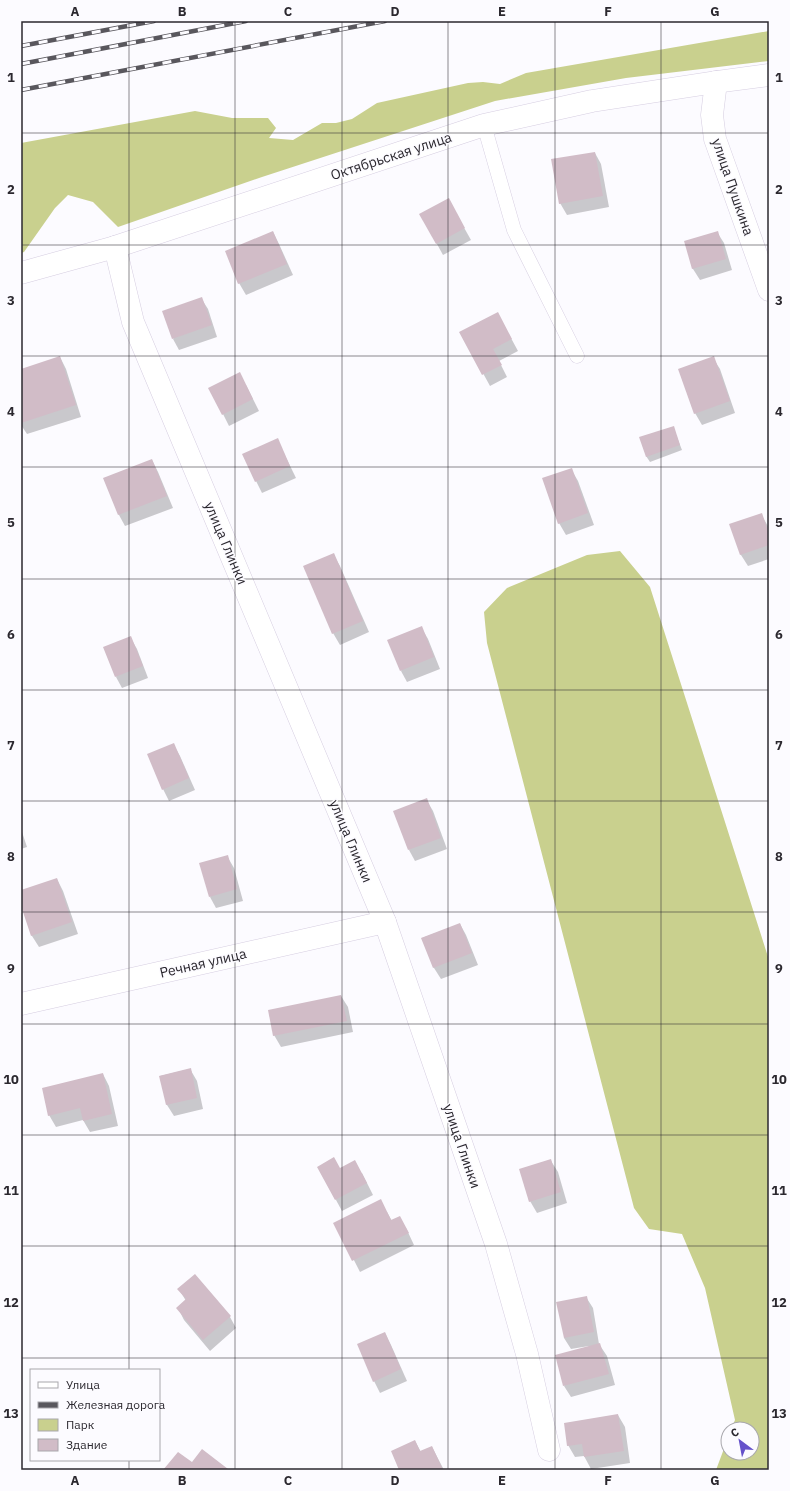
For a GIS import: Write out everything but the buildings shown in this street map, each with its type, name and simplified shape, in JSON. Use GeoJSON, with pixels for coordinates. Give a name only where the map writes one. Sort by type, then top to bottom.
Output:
{"type":"FeatureCollection","features":[{"type":"Feature","properties":{"kind":"street","name":"Октябрьская улица"},"geometry":{"type":"LineString","coordinates":[[21,274],[115,247],[484,125],[592,101],[769,75]]}},
{"type":"Feature","properties":{"kind":"street","name":"улица Пушкина"},"geometry":{"type":"LineString","coordinates":[[716,82],[712,115],[715,139],[769,290]]}},
{"type":"Feature","properties":{"kind":"street","name":"улица Глинки"},"geometry":{"type":"LineString","coordinates":[[115,247],[133,322],[385,922],[496,1244],[527,1354],[549,1450]]}},
{"type":"Feature","properties":{"kind":"street","name":"Речная улица"},"geometry":{"type":"LineString","coordinates":[[21,1004],[385,922]]}},
{"type":"Feature","properties":{"kind":"lane"},"geometry":{"type":"LineString","coordinates":[[484,125],[514,230],[577,356]]}},
{"type":"Feature","properties":{"kind":"green space"},"geometry":{"type":"Polygon","coordinates":[[[769,31],[769,61],[626,78],[495,101],[262,177],[118,227],[93,202],[68,195],[55,208],[24,252],[21,253],[21,143],[195,111],[232,118],[268,118],[276,128],[269,138],[293,140],[322,123],[336,123],[352,119],[377,103],[468,83],[483,82],[500,84],[526,73],[769,31]]]}},
{"type":"Feature","properties":{"kind":"green space"},"geometry":{"type":"Polygon","coordinates":[[[620,551],[650,587],[769,960],[769,1470],[716,1470],[720,1459],[720,1461],[760,1461],[760,1421],[735,1421],[705,1288],[682,1234],[649,1229],[634,1208],[487,643],[484,612],[507,588],[587,555],[620,551]]]}},
{"type":"Feature","properties":{"kind":"railway"},"geometry":{"type":"LineString","coordinates":[[21,46],[154,21]]}},
{"type":"Feature","properties":{"kind":"railway"},"geometry":{"type":"LineString","coordinates":[[21,64],[246,21]]}},
{"type":"Feature","properties":{"kind":"railway"},"geometry":{"type":"LineString","coordinates":[[21,90],[385,21]]}}]}
